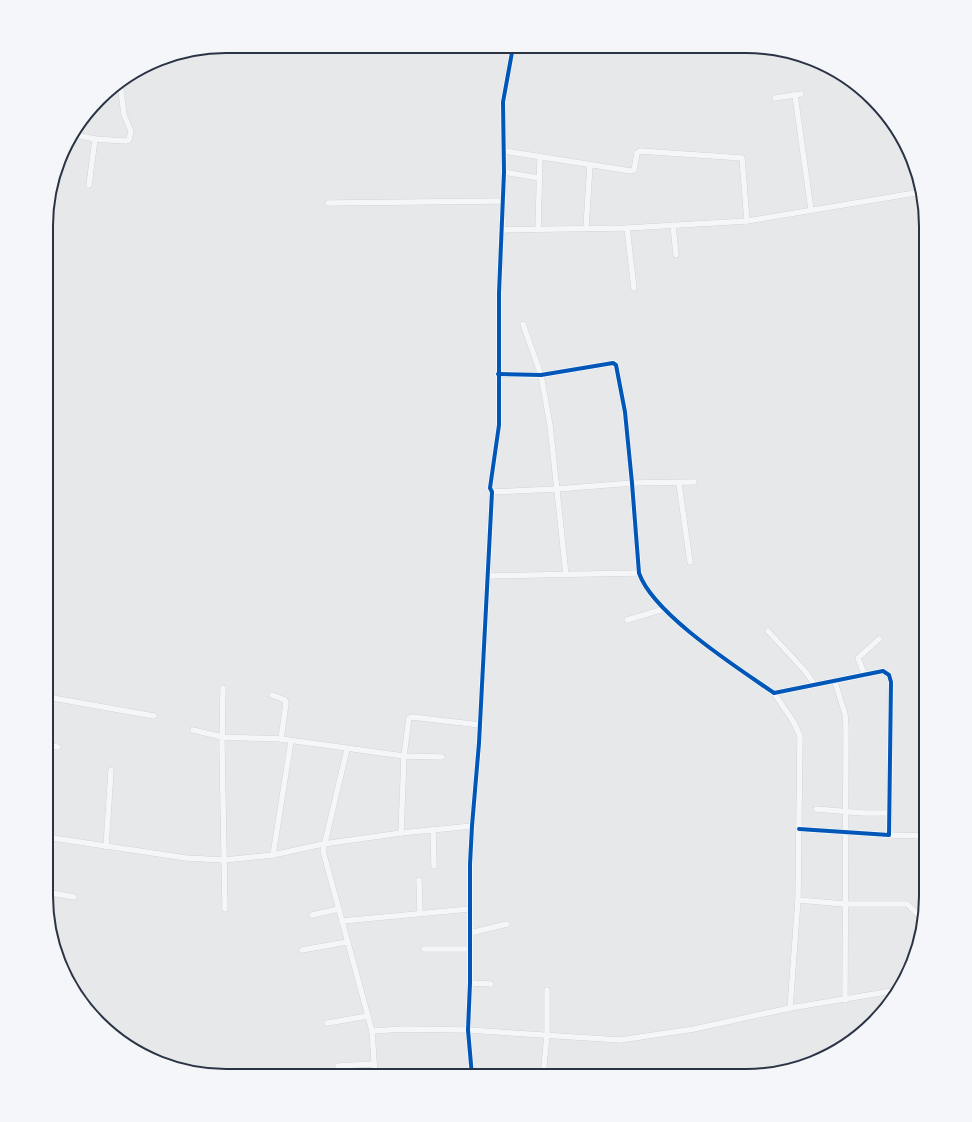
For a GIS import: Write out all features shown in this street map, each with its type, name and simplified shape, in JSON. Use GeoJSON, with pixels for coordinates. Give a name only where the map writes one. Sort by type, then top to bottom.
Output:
{"type":"FeatureCollection","features":[{"type":"Feature","properties":{"kind":"street"},"geometry":{"type":"LineString","coordinates":[[471,1069],[468,1030],[472,826],[489,576],[492,492],[490,488],[499,425],[498,374],[500,230],[504,172],[503,102],[512,53]]}},
{"type":"Feature","properties":{"kind":"street"},"geometry":{"type":"LineString","coordinates":[[79,135],[95,139],[129,140],[131,131],[124,115],[121,89]]}},
{"type":"Feature","properties":{"kind":"street"},"geometry":{"type":"LineString","coordinates":[[775,98],[798,94],[811,210]]}},
{"type":"Feature","properties":{"kind":"street"},"geometry":{"type":"LineString","coordinates":[[89,185],[95,139]]}},
{"type":"Feature","properties":{"kind":"street"},"geometry":{"type":"LineString","coordinates":[[504,151],[633,171],[637,153],[640,150],[742,158],[747,221]]}},
{"type":"Feature","properties":{"kind":"street"},"geometry":{"type":"LineString","coordinates":[[538,230],[540,157]]}},
{"type":"Feature","properties":{"kind":"street"},"geometry":{"type":"LineString","coordinates":[[586,227],[590,165]]}},
{"type":"Feature","properties":{"kind":"street"},"geometry":{"type":"LineString","coordinates":[[504,172],[539,178]]}},
{"type":"Feature","properties":{"kind":"street"},"geometry":{"type":"LineString","coordinates":[[500,230],[538,230],[586,227],[627,228],[747,221],[916,193]]}},
{"type":"Feature","properties":{"kind":"street"},"geometry":{"type":"LineString","coordinates":[[328,203],[502,201]]}},
{"type":"Feature","properties":{"kind":"street"},"geometry":{"type":"LineString","coordinates":[[673,225],[676,255]]}},
{"type":"Feature","properties":{"kind":"street"},"geometry":{"type":"LineString","coordinates":[[627,228],[634,288]]}},
{"type":"Feature","properties":{"kind":"street"},"geometry":{"type":"LineString","coordinates":[[523,324],[541,374],[550,425],[566,575]]}},
{"type":"Feature","properties":{"kind":"street"},"geometry":{"type":"LineString","coordinates":[[498,374],[541,374],[613,363],[616,365],[625,412],[639,574],[642,581],[664,609],[688,631],[774,693],[793,721],[800,736],[798,900],[790,1008]]}},
{"type":"Feature","properties":{"kind":"street"},"geometry":{"type":"LineString","coordinates":[[492,492],[632,483],[679,484],[694,482]]}},
{"type":"Feature","properties":{"kind":"street"},"geometry":{"type":"LineString","coordinates":[[679,484],[690,562]]}},
{"type":"Feature","properties":{"kind":"street"},"geometry":{"type":"LineString","coordinates":[[489,576],[639,574]]}},
{"type":"Feature","properties":{"kind":"street"},"geometry":{"type":"LineString","coordinates":[[627,620],[664,609]]}},
{"type":"Feature","properties":{"kind":"street"},"geometry":{"type":"LineString","coordinates":[[768,631],[805,671],[815,685]]}},
{"type":"Feature","properties":{"kind":"street"},"geometry":{"type":"LineString","coordinates":[[865,676],[858,658],[879,640]]}},
{"type":"Feature","properties":{"kind":"street"},"geometry":{"type":"LineString","coordinates":[[774,693],[865,676],[883,671],[887,672],[891,678],[889,835]]}},
{"type":"Feature","properties":{"kind":"street"},"geometry":{"type":"LineString","coordinates":[[835,682],[845,718],[845,1000]]}},
{"type":"Feature","properties":{"kind":"street"},"geometry":{"type":"LineString","coordinates":[[223,688],[222,737],[225,909]]}},
{"type":"Feature","properties":{"kind":"street"},"geometry":{"type":"LineString","coordinates":[[272,695],[285,700],[286,703],[281,740]]}},
{"type":"Feature","properties":{"kind":"street"},"geometry":{"type":"LineString","coordinates":[[53,698],[154,716]]}},
{"type":"Feature","properties":{"kind":"street"},"geometry":{"type":"LineString","coordinates":[[401,833],[404,756],[408,720],[410,717],[480,725]]}},
{"type":"Feature","properties":{"kind":"street"},"geometry":{"type":"LineString","coordinates":[[193,730],[222,737],[291,741],[404,756],[442,757]]}},
{"type":"Feature","properties":{"kind":"street"},"geometry":{"type":"LineString","coordinates":[[272,854],[291,741]]}},
{"type":"Feature","properties":{"kind":"street"},"geometry":{"type":"LineString","coordinates":[[53,747],[58,747]]}},
{"type":"Feature","properties":{"kind":"street"},"geometry":{"type":"LineString","coordinates":[[347,749],[323,844],[323,851],[372,1031],[374,1069]]}},
{"type":"Feature","properties":{"kind":"street"},"geometry":{"type":"LineString","coordinates":[[106,847],[111,770]]}},
{"type":"Feature","properties":{"kind":"street"},"geometry":{"type":"LineString","coordinates":[[816,809],[845,812],[889,813]]}},
{"type":"Feature","properties":{"kind":"street"},"geometry":{"type":"LineString","coordinates":[[53,838],[106,847],[142,850],[186,858],[224,860],[272,854],[323,844],[401,833],[472,826]]}},
{"type":"Feature","properties":{"kind":"street"},"geometry":{"type":"LineString","coordinates":[[433,829],[434,866]]}},
{"type":"Feature","properties":{"kind":"street"},"geometry":{"type":"LineString","coordinates":[[799,830],[919,836]]}},
{"type":"Feature","properties":{"kind":"street"},"geometry":{"type":"LineString","coordinates":[[419,880],[420,913]]}},
{"type":"Feature","properties":{"kind":"street"},"geometry":{"type":"LineString","coordinates":[[53,893],[74,896]]}},
{"type":"Feature","properties":{"kind":"street"},"geometry":{"type":"LineString","coordinates":[[798,900],[844,904],[907,904],[918,915]]}},
{"type":"Feature","properties":{"kind":"street"},"geometry":{"type":"LineString","coordinates":[[312,915],[338,909]]}},
{"type":"Feature","properties":{"kind":"street"},"geometry":{"type":"LineString","coordinates":[[342,922],[470,909]]}},
{"type":"Feature","properties":{"kind":"street"},"geometry":{"type":"LineString","coordinates":[[470,933],[506,924]]}},
{"type":"Feature","properties":{"kind":"street"},"geometry":{"type":"LineString","coordinates":[[302,950],[347,942]]}},
{"type":"Feature","properties":{"kind":"street"},"geometry":{"type":"LineString","coordinates":[[424,949],[470,949]]}},
{"type":"Feature","properties":{"kind":"street"},"geometry":{"type":"LineString","coordinates":[[470,984],[491,984]]}},
{"type":"Feature","properties":{"kind":"street"},"geometry":{"type":"LineString","coordinates":[[544,1069],[547,1035],[547,990]]}},
{"type":"Feature","properties":{"kind":"street"},"geometry":{"type":"LineString","coordinates":[[372,1031],[404,1029],[468,1030],[626,1039],[694,1029],[790,1008],[890,991]]}},
{"type":"Feature","properties":{"kind":"street"},"geometry":{"type":"LineString","coordinates":[[327,1023],[368,1016]]}},
{"type":"Feature","properties":{"kind":"street"},"geometry":{"type":"LineString","coordinates":[[338,1066],[374,1064]]}},
{"type":"Feature","properties":{"kind":"cycle path"},"geometry":{"type":"LineString","coordinates":[[471,1069],[468,1030],[470,983],[470,864],[479,743],[492,492],[490,488],[499,425],[499,293],[504,172],[503,102],[512,53]]}},
{"type":"Feature","properties":{"kind":"cycle path"},"geometry":{"type":"LineString","coordinates":[[498,374],[541,375],[613,363],[616,365],[625,412],[639,573],[647,589],[661,606],[698,639],[774,693],[883,671],[889,675],[891,682],[889,835],[799,829]]}}]}
